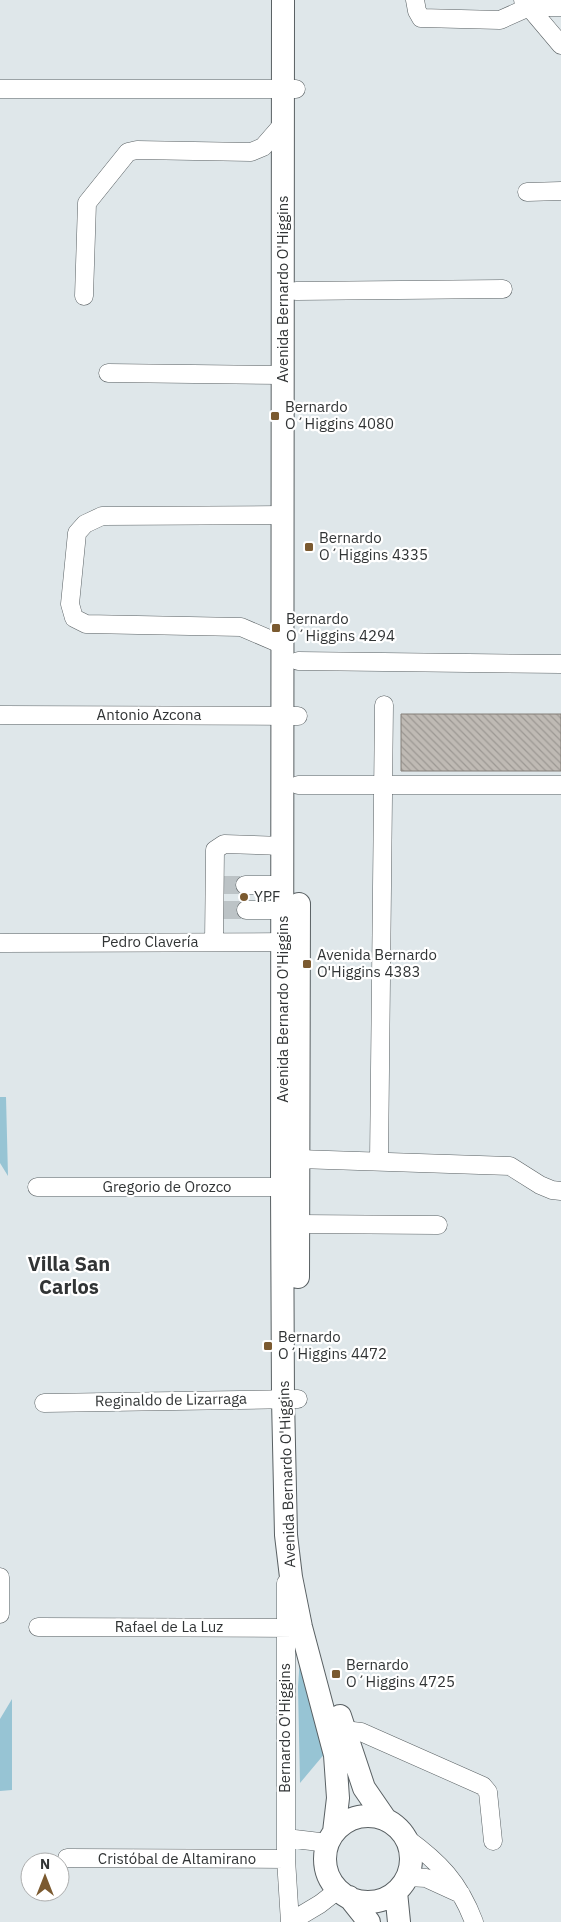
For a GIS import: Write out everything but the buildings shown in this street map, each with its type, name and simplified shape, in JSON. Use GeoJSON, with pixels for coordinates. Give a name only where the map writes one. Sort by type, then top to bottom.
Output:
{"type":"FeatureCollection","features":[{"type":"Feature","properties":{"kind":"main road","name":"Avenida Bernardo O'Higgins"},"geometry":{"type":"LineString","coordinates":[[283,0],[290,90],[288,656]]}},
{"type":"Feature","properties":{"kind":"main road","name":"Avenida Bernardo O'Higgins"},"geometry":{"type":"LineString","coordinates":[[298,0],[290,90],[283,124],[289,290],[283,375],[290,489],[283,515],[291,716],[290,1399],[303,1564],[313,1620],[338,1731],[338,1777],[331,1838]]}},
{"type":"Feature","properties":{"kind":"main road","name":"Avenida Bernardo O'Higgins"},"geometry":{"type":"LineString","coordinates":[[291,785],[283,846],[283,885],[284,910],[292,942],[298,1158],[290,1187],[298,1224],[286,1535],[291,1577],[293,1628],[364,1788],[386,1820]]}},
{"type":"Feature","properties":{"kind":"main road"},"geometry":{"type":"LineString","coordinates":[[369,1922],[343,1894],[326,1868],[331,1838],[354,1818],[370,1816],[393,1824],[406,1838],[411,1853],[402,1884],[399,1922]]}},
{"type":"Feature","properties":{"kind":"main road"},"geometry":{"type":"LineString","coordinates":[[343,1894],[365,1902],[373,1902],[402,1884]]}},
{"type":"Feature","properties":{"kind":"street"},"geometry":{"type":"LineString","coordinates":[[416,0],[417,11],[421,18],[500,20],[526,3],[561,7]]}},
{"type":"Feature","properties":{"kind":"street"},"geometry":{"type":"LineString","coordinates":[[526,3],[561,45]]}},
{"type":"Feature","properties":{"kind":"street"},"geometry":{"type":"LineString","coordinates":[[0,89],[290,90]]}},
{"type":"Feature","properties":{"kind":"street"},"geometry":{"type":"LineString","coordinates":[[84,296],[87,203],[128,152],[137,150],[251,152],[264,147],[283,124]]}},
{"type":"Feature","properties":{"kind":"street"},"geometry":{"type":"LineString","coordinates":[[527,192],[561,191]]}},
{"type":"Feature","properties":{"kind":"street"},"geometry":{"type":"LineString","coordinates":[[289,290],[503,289]]}},
{"type":"Feature","properties":{"kind":"street"},"geometry":{"type":"LineString","coordinates":[[108,373],[283,375]]}},
{"type":"Feature","properties":{"kind":"street"},"geometry":{"type":"LineString","coordinates":[[283,515],[102,516],[85,524],[77,533],[70,604],[74,618],[86,624],[241,627],[288,656],[561,664]]}},
{"type":"Feature","properties":{"kind":"street"},"geometry":{"type":"LineString","coordinates":[[379,1161],[384,705]]}},
{"type":"Feature","properties":{"kind":"street","name":"Antonio Azcona"},"geometry":{"type":"LineString","coordinates":[[0,715],[291,716]]}},
{"type":"Feature","properties":{"kind":"street"},"geometry":{"type":"LineString","coordinates":[[291,785],[561,785]]}},
{"type":"Feature","properties":{"kind":"street"},"geometry":{"type":"LineString","coordinates":[[214,942],[218,910],[218,885],[214,855],[220,845],[283,846]]}},
{"type":"Feature","properties":{"kind":"street"},"geometry":{"type":"LineString","coordinates":[[245,885],[283,885]]}},
{"type":"Feature","properties":{"kind":"street"},"geometry":{"type":"LineString","coordinates":[[246,910],[284,910]]}},
{"type":"Feature","properties":{"kind":"street","name":"Pedro Clavería"},"geometry":{"type":"LineString","coordinates":[[0,943],[292,942]]}},
{"type":"Feature","properties":{"kind":"street"},"geometry":{"type":"LineString","coordinates":[[298,1158],[510,1166],[540,1185],[552,1190],[561,1191]]}},
{"type":"Feature","properties":{"kind":"street","name":"Gregorio de Orozco"},"geometry":{"type":"LineString","coordinates":[[36,1187],[290,1187]]}},
{"type":"Feature","properties":{"kind":"street"},"geometry":{"type":"LineString","coordinates":[[298,1224],[438,1225]]}},
{"type":"Feature","properties":{"kind":"street","name":"Reginaldo de Lizarraga"},"geometry":{"type":"LineString","coordinates":[[44,1403],[290,1399]]}},
{"type":"Feature","properties":{"kind":"street"},"geometry":{"type":"LineString","coordinates":[[0,1577],[0,1614]]}},
{"type":"Feature","properties":{"kind":"street","name":"Rafael de La Luz"},"geometry":{"type":"LineString","coordinates":[[38,1627],[293,1628]]}},
{"type":"Feature","properties":{"kind":"street","name":"Bernardo O'Higgins"},"geometry":{"type":"LineString","coordinates":[[290,1922],[286,1838],[293,1628]]}},
{"type":"Feature","properties":{"kind":"street"},"geometry":{"type":"LineString","coordinates":[[338,1731],[361,1732],[483,1786],[488,1792],[493,1841]]}},
{"type":"Feature","properties":{"kind":"street"},"geometry":{"type":"LineString","coordinates":[[286,1838],[331,1838]]}},
{"type":"Feature","properties":{"kind":"street"},"geometry":{"type":"LineString","coordinates":[[406,1838],[439,1863],[462,1894],[474,1922]]}},
{"type":"Feature","properties":{"kind":"street","name":"Cristóbal de Altamirano"},"geometry":{"type":"LineString","coordinates":[[70,1858],[286,1859]]}},
{"type":"Feature","properties":{"kind":"street"},"geometry":{"type":"LineString","coordinates":[[402,1884],[426,1878],[462,1894]]}},
{"type":"Feature","properties":{"kind":"street"},"geometry":{"type":"LineString","coordinates":[[290,1922],[320,1904],[343,1894]]}},
{"type":"Feature","properties":{"kind":"shaded area"},"geometry":{"type":"Polygon","coordinates":[[[0,1097],[6,1097],[8,1176],[0,1163],[0,1097]]]}},
{"type":"Feature","properties":{"kind":"shaded area"},"geometry":{"type":"Polygon","coordinates":[[[300,1657],[326,1752],[300,1783],[298,1687],[300,1657]]]}},
{"type":"Feature","properties":{"kind":"shaded area"},"geometry":{"type":"Polygon","coordinates":[[[12,1699],[12,1790],[0,1791],[0,1719],[12,1699]]]}},
{"type":"Feature","properties":{"kind":"tunnel"},"geometry":{"type":"LineString","coordinates":[[222,885],[245,885]]}},
{"type":"Feature","properties":{"kind":"tunnel"},"geometry":{"type":"LineString","coordinates":[[223,910],[246,910]]}},
{"type":"Feature","properties":{"kind":"place","name":"Bernardo O´Higgins 4080"},"geometry":{"type":"Point","coordinates":[275,416]}},
{"type":"Feature","properties":{"kind":"place","name":"Bernardo O´Higgins 4335"},"geometry":{"type":"Point","coordinates":[309,547]}},
{"type":"Feature","properties":{"kind":"place","name":"Bernardo O´Higgins 4294"},"geometry":{"type":"Point","coordinates":[276,628]}},
{"type":"Feature","properties":{"kind":"place","name":"YPF"},"geometry":{"type":"Point","coordinates":[244,897]}},
{"type":"Feature","properties":{"kind":"place","name":"Avenida Bernardo O'Higgins 4383"},"geometry":{"type":"Point","coordinates":[307,964]}},
{"type":"Feature","properties":{"kind":"place","name":"Bernardo O´Higgins 4472"},"geometry":{"type":"Point","coordinates":[268,1346]}},
{"type":"Feature","properties":{"kind":"place","name":"Bernardo O´Higgins 4725"},"geometry":{"type":"Point","coordinates":[336,1674]}},
{"type":"Feature","properties":{"kind":"district","name":"Villa San Carlos"},"geometry":{"type":"Point","coordinates":[69,1276]}}]}
